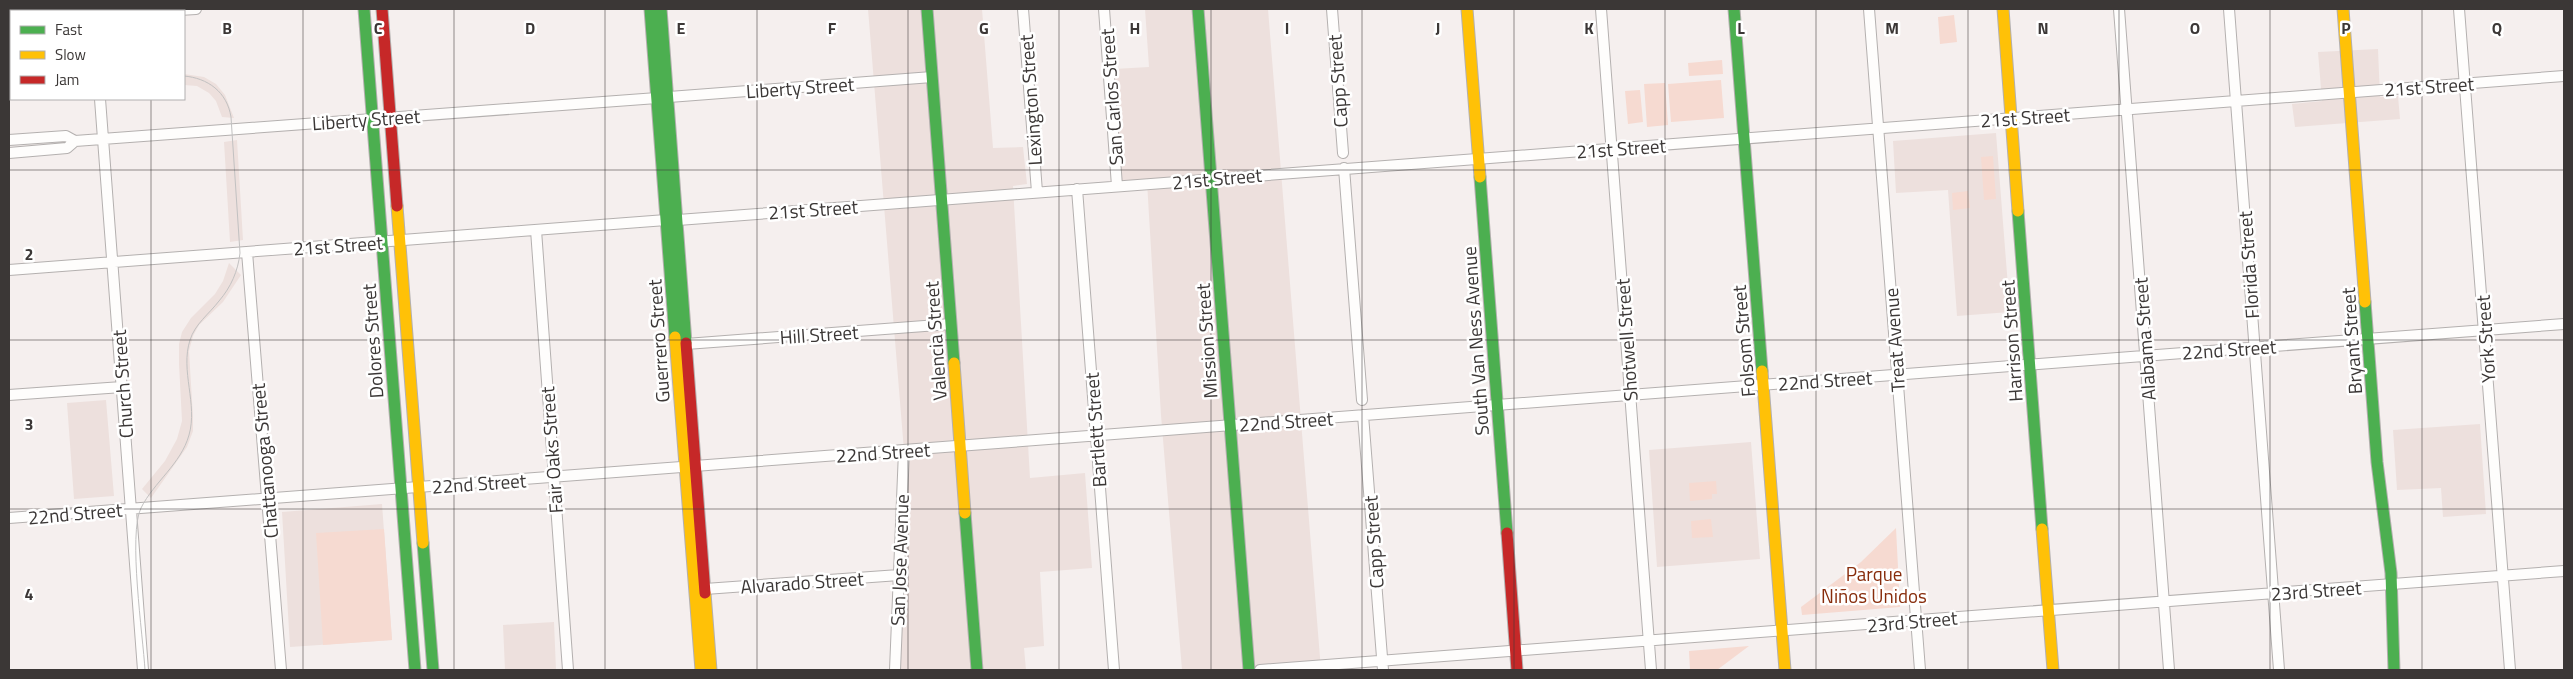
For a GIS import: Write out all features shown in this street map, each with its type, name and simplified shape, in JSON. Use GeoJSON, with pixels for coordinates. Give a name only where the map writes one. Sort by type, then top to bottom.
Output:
{"type":"FeatureCollection","features":[{"type":"Feature","properties":{"kind":"main road","name":"Dolores Street"},"geometry":{"type":"LineString","coordinates":[[364,9],[415,670]]}},
{"type":"Feature","properties":{"kind":"main road","name":"Dolores Street"},"geometry":{"type":"LineString","coordinates":[[382,9],[433,670]]}},
{"type":"Feature","properties":{"kind":"main road","name":"Guerrero Street"},"geometry":{"type":"LineString","coordinates":[[650,9],[663,98]]}},
{"type":"Feature","properties":{"kind":"main road","name":"Guerrero Street"},"geometry":{"type":"LineString","coordinates":[[661,9],[663,98],[672,220],[691,467],[705,589],[711,670]]}},
{"type":"Feature","properties":{"kind":"main road","name":"Valencia Street"},"geometry":{"type":"LineString","coordinates":[[927,9],[977,670]]}},
{"type":"Feature","properties":{"kind":"main road","name":"Mission Street"},"geometry":{"type":"LineString","coordinates":[[1198,9],[1249,670]]}},
{"type":"Feature","properties":{"kind":"main road","name":"South Van Ness Avenue"},"geometry":{"type":"LineString","coordinates":[[1467,9],[1517,670]]}},
{"type":"Feature","properties":{"kind":"main road","name":"Folsom Street"},"geometry":{"type":"LineString","coordinates":[[1734,9],[1785,670]]}},
{"type":"Feature","properties":{"kind":"main road","name":"Harrison Street"},"geometry":{"type":"LineString","coordinates":[[2004,9],[2053,670]]}},
{"type":"Feature","properties":{"kind":"main road","name":"Bryant Street"},"geometry":{"type":"LineString","coordinates":[[2343,9],[2377,462],[2391,584],[2394,670]]}},
{"type":"Feature","properties":{"kind":"main road","name":"Guerrero Street"},"geometry":{"type":"LineString","coordinates":[[672,220],[686,344],[701,670]]}},
{"type":"Feature","properties":{"kind":"main road"},"geometry":{"type":"LineString","coordinates":[[391,365],[410,363]]}},
{"type":"Feature","properties":{"kind":"street"},"geometry":{"type":"LineString","coordinates":[[179,10],[196,9]]}},
{"type":"Feature","properties":{"kind":"street","name":"Lexington Street"},"geometry":{"type":"LineString","coordinates":[[1023,9],[1037,192]]}},
{"type":"Feature","properties":{"kind":"street","name":"San Carlos Street"},"geometry":{"type":"LineString","coordinates":[[1104,9],[1117,186]]}},
{"type":"Feature","properties":{"kind":"street","name":"Capp Street"},"geometry":{"type":"LineString","coordinates":[[1332,9],[1343,153]]}},
{"type":"Feature","properties":{"kind":"street","name":"Shotwell Street"},"geometry":{"type":"LineString","coordinates":[[1601,9],[1651,670]]}},
{"type":"Feature","properties":{"kind":"street","name":"Treat Avenue"},"geometry":{"type":"LineString","coordinates":[[1869,9],[1920,670]]}},
{"type":"Feature","properties":{"kind":"street","name":"Alabama Street"},"geometry":{"type":"LineString","coordinates":[[2119,9],[2169,670]]}},
{"type":"Feature","properties":{"kind":"street","name":"Florida Street"},"geometry":{"type":"LineString","coordinates":[[2228,9],[2279,670]]}},
{"type":"Feature","properties":{"kind":"street","name":"York Street"},"geometry":{"type":"LineString","coordinates":[[2460,9],[2510,670]]}},
{"type":"Feature","properties":{"kind":"street","name":"21st Street"},"geometry":{"type":"LineString","coordinates":[[9,270],[2564,76]]}},
{"type":"Feature","properties":{"kind":"street","name":"Liberty Street"},"geometry":{"type":"LineString","coordinates":[[9,153],[67,148],[75,141],[103,138],[932,77]]}},
{"type":"Feature","properties":{"kind":"street","name":"Church Street"},"geometry":{"type":"LineString","coordinates":[[100,100],[143,670]]}},
{"type":"Feature","properties":{"kind":"street","name":"Liberty Street"},"geometry":{"type":"LineString","coordinates":[[9,140],[66,136],[75,141]]}},
{"type":"Feature","properties":{"kind":"street"},"geometry":{"type":"LineString","coordinates":[[1344,168],[1362,400]]}},
{"type":"Feature","properties":{"kind":"street","name":"Bartlett Street"},"geometry":{"type":"LineString","coordinates":[[1077,189],[1114,670]]}},
{"type":"Feature","properties":{"kind":"street","name":"Fair Oaks Street"},"geometry":{"type":"LineString","coordinates":[[536,230],[568,670]]}},
{"type":"Feature","properties":{"kind":"street","name":"Chattanooga Street"},"geometry":{"type":"LineString","coordinates":[[247,252],[282,670]]}},
{"type":"Feature","properties":{"kind":"street","name":"Hill Street"},"geometry":{"type":"LineString","coordinates":[[686,344],[951,324]]}},
{"type":"Feature","properties":{"kind":"street","name":"22nd Street"},"geometry":{"type":"LineString","coordinates":[[9,518],[2564,324]]}},
{"type":"Feature","properties":{"kind":"street"},"geometry":{"type":"LineString","coordinates":[[9,395],[122,387]]}},
{"type":"Feature","properties":{"kind":"street","name":"Capp Street"},"geometry":{"type":"LineString","coordinates":[[1363,415],[1382,666]]}},
{"type":"Feature","properties":{"kind":"street","name":"San Jose Avenue"},"geometry":{"type":"LineString","coordinates":[[895,670],[904,451]]}},
{"type":"Feature","properties":{"kind":"street","name":"23rd Street"},"geometry":{"type":"LineString","coordinates":[[1260,670],[1382,666],[1516,651],[2564,571]]}},
{"type":"Feature","properties":{"kind":"street","name":"Alvarado Street"},"geometry":{"type":"LineString","coordinates":[[705,589],[899,575]]}},
{"type":"Feature","properties":{"kind":"shaded area"},"geometry":{"type":"Polygon","coordinates":[[[868,9],[982,9],[993,148],[1023,147],[1027,184],[1013,186],[1030,478],[1085,473],[1092,568],[1040,572],[1044,646],[1024,648],[1026,670],[895,670],[904,451],[868,9]]]}},
{"type":"Feature","properties":{"kind":"shaded area"},"geometry":{"type":"Polygon","coordinates":[[[1145,9],[1268,9],[1321,670],[1182,670],[1161,415],[1147,182],[1121,183],[1114,69],[1149,67],[1145,9]]]}},
{"type":"Feature","properties":{"kind":"shaded area"},"geometry":{"type":"Polygon","coordinates":[[[2378,49],[2380,97],[2398,96],[2400,119],[2295,127],[2292,104],[2322,101],[2318,52],[2378,49]]]}},
{"type":"Feature","properties":{"kind":"shaded area"},"geometry":{"type":"Polygon","coordinates":[[[185,74],[204,77],[216,84],[225,95],[234,118],[222,117],[216,101],[209,93],[197,86],[185,85],[185,74]]]}},
{"type":"Feature","properties":{"kind":"shaded area"},"geometry":{"type":"Polygon","coordinates":[[[1996,133],[2010,312],[1957,316],[1948,190],[1896,193],[1893,141],[1996,133]]]}},
{"type":"Feature","properties":{"kind":"shaded area"},"geometry":{"type":"Polygon","coordinates":[[[237,140],[243,240],[230,242],[224,142],[237,140]]]}},
{"type":"Feature","properties":{"kind":"shaded area"},"geometry":{"type":"Polygon","coordinates":[[[229,263],[241,275],[223,302],[199,325],[193,336],[189,351],[193,431],[187,447],[151,498],[142,489],[165,461],[177,439],[182,421],[179,344],[182,332],[191,318],[215,294],[223,281],[229,263]]]}},
{"type":"Feature","properties":{"kind":"shaded area"},"geometry":{"type":"Polygon","coordinates":[[[106,400],[114,496],[74,499],[67,403],[106,400]]]}},
{"type":"Feature","properties":{"kind":"shaded area"},"geometry":{"type":"Polygon","coordinates":[[[2480,424],[2486,514],[2443,517],[2441,488],[2397,490],[2393,430],[2480,424]]]}},
{"type":"Feature","properties":{"kind":"shaded area"},"geometry":{"type":"Polygon","coordinates":[[[1751,442],[1760,559],[1657,567],[1649,450],[1751,442]]]}},
{"type":"Feature","properties":{"kind":"shaded area"},"geometry":{"type":"Polygon","coordinates":[[[382,504],[392,640],[290,647],[282,512],[382,504]]]}},
{"type":"Feature","properties":{"kind":"shaded area"},"geometry":{"type":"Polygon","coordinates":[[[554,622],[556,670],[505,670],[503,625],[554,622]]]}},
{"type":"Feature","properties":{"kind":"green space"},"geometry":{"type":"Polygon","coordinates":[[[1954,15],[1957,42],[1940,44],[1938,17],[1954,15]]]}},
{"type":"Feature","properties":{"kind":"green space"},"geometry":{"type":"Polygon","coordinates":[[[1722,60],[1723,74],[1689,76],[1688,63],[1722,60]]]}},
{"type":"Feature","properties":{"kind":"green space"},"geometry":{"type":"Polygon","coordinates":[[[1721,80],[1724,118],[1671,122],[1668,84],[1721,80]]]}},
{"type":"Feature","properties":{"kind":"green space"},"geometry":{"type":"Polygon","coordinates":[[[1665,83],[1668,125],[1647,127],[1644,84],[1665,83]]]}},
{"type":"Feature","properties":{"kind":"green space"},"geometry":{"type":"Polygon","coordinates":[[[1640,90],[1643,122],[1628,124],[1625,91],[1640,90]]]}},
{"type":"Feature","properties":{"kind":"green space"},"geometry":{"type":"Polygon","coordinates":[[[1993,156],[1996,199],[1984,200],[1981,157],[1993,156]]]}},
{"type":"Feature","properties":{"kind":"green space"},"geometry":{"type":"Polygon","coordinates":[[[1968,191],[1970,208],[1953,210],[1952,193],[1968,191]]]}},
{"type":"Feature","properties":{"kind":"green space"},"geometry":{"type":"Polygon","coordinates":[[[1716,481],[1717,494],[1712,494],[1712,499],[1690,501],[1689,483],[1716,481]]]}},
{"type":"Feature","properties":{"kind":"green space"},"geometry":{"type":"Polygon","coordinates":[[[1711,519],[1713,537],[1692,538],[1691,521],[1711,519]]]}},
{"type":"Feature","properties":{"kind":"green space","name":"Parque Niños Unidos"},"geometry":{"type":"Polygon","coordinates":[[[1896,528],[1900,607],[1802,615],[1801,607],[1861,562],[1896,528]]]}},
{"type":"Feature","properties":{"kind":"green space"},"geometry":{"type":"Polygon","coordinates":[[[384,529],[392,640],[323,645],[316,533],[384,529]]]}},
{"type":"Feature","properties":{"kind":"green space"},"geometry":{"type":"Polygon","coordinates":[[[1749,646],[1717,670],[1690,670],[1689,651],[1749,646]]]}},
{"type":"Feature","properties":{"kind":"tram line"},"geometry":{"type":"LineString","coordinates":[[145,670],[137,586],[137,521],[146,499],[174,464],[189,435],[192,411],[187,352],[190,340],[199,324],[227,290],[238,266],[240,253],[229,108],[215,88],[201,80],[185,76]]}},
{"type":"Feature","properties":{"kind":"traffic: fast"},"geometry":{"type":"LineString","coordinates":[[364,9],[415,670]]}},
{"type":"Feature","properties":{"kind":"traffic: fast"},"geometry":{"type":"LineString","coordinates":[[650,9],[675,337]]}},
{"type":"Feature","properties":{"kind":"traffic: fast"},"geometry":{"type":"LineString","coordinates":[[661,9],[686,343]]}},
{"type":"Feature","properties":{"kind":"traffic: fast"},"geometry":{"type":"LineString","coordinates":[[927,9],[954,363]]}},
{"type":"Feature","properties":{"kind":"traffic: fast"},"geometry":{"type":"LineString","coordinates":[[1198,9],[1249,670]]}},
{"type":"Feature","properties":{"kind":"traffic: fast"},"geometry":{"type":"LineString","coordinates":[[1734,9],[1762,371]]}},
{"type":"Feature","properties":{"kind":"traffic: fast"},"geometry":{"type":"LineString","coordinates":[[1480,177],[1507,533]]}},
{"type":"Feature","properties":{"kind":"traffic: fast"},"geometry":{"type":"LineString","coordinates":[[2018,211],[2042,529]]}},
{"type":"Feature","properties":{"kind":"traffic: fast"},"geometry":{"type":"LineString","coordinates":[[2365,302],[2377,462],[2391,573],[2394,670]]}},
{"type":"Feature","properties":{"kind":"traffic: fast"},"geometry":{"type":"LineString","coordinates":[[965,513],[977,670]]}},
{"type":"Feature","properties":{"kind":"traffic: fast"},"geometry":{"type":"LineString","coordinates":[[423,543],[433,670]]}},
{"type":"Feature","properties":{"kind":"traffic: slow"},"geometry":{"type":"LineString","coordinates":[[1467,9],[1480,177]]}},
{"type":"Feature","properties":{"kind":"traffic: slow"},"geometry":{"type":"LineString","coordinates":[[2003,9],[2018,211]]}},
{"type":"Feature","properties":{"kind":"traffic: slow"},"geometry":{"type":"LineString","coordinates":[[2343,9],[2365,302]]}},
{"type":"Feature","properties":{"kind":"traffic: slow"},"geometry":{"type":"LineString","coordinates":[[397,206],[423,543]]}},
{"type":"Feature","properties":{"kind":"traffic: slow"},"geometry":{"type":"LineString","coordinates":[[675,337],[701,670]]}},
{"type":"Feature","properties":{"kind":"traffic: slow"},"geometry":{"type":"LineString","coordinates":[[954,363],[965,513]]}},
{"type":"Feature","properties":{"kind":"traffic: slow"},"geometry":{"type":"LineString","coordinates":[[1762,371],[1785,670]]}},
{"type":"Feature","properties":{"kind":"traffic: slow"},"geometry":{"type":"LineString","coordinates":[[2042,529],[2053,670]]}},
{"type":"Feature","properties":{"kind":"traffic: slow"},"geometry":{"type":"LineString","coordinates":[[705,593],[711,670]]}},
{"type":"Feature","properties":{"kind":"traffic: jam"},"geometry":{"type":"LineString","coordinates":[[382,9],[397,206]]}},
{"type":"Feature","properties":{"kind":"traffic: jam"},"geometry":{"type":"LineString","coordinates":[[686,343],[705,593]]}},
{"type":"Feature","properties":{"kind":"traffic: jam"},"geometry":{"type":"LineString","coordinates":[[1507,533],[1517,670]]}}]}
